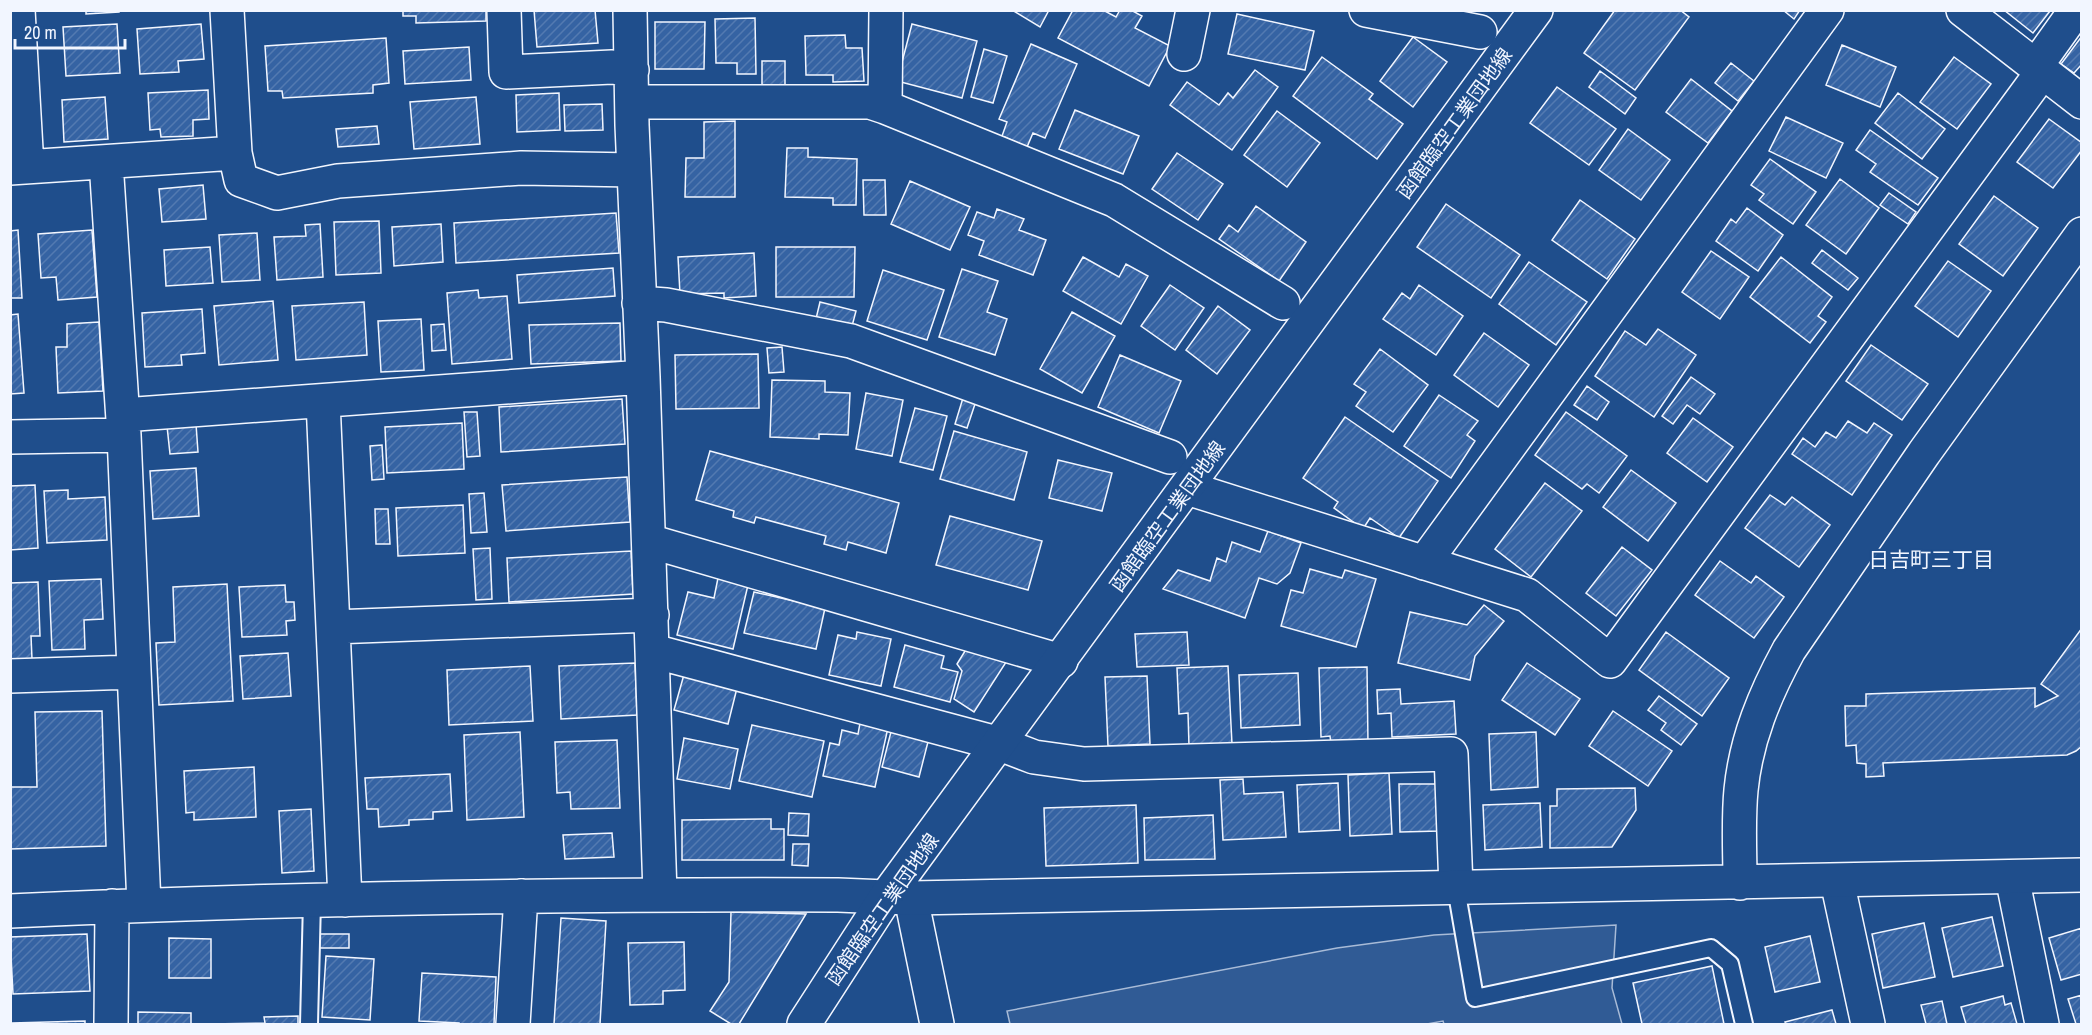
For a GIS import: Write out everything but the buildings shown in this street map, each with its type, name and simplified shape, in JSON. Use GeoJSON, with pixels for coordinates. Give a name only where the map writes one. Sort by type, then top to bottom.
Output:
{"type":"FeatureCollection","features":[{"type":"Feature","properties":{"kind":"street"},"geometry":{"type":"LineString","coordinates":[[18,10],[19,167],[235,153]]}},
{"type":"Feature","properties":{"kind":"street"},"geometry":{"type":"LineString","coordinates":[[227,10],[235,153],[241,180],[278,193],[338,181],[521,168],[634,170]]}},
{"type":"Feature","properties":{"kind":"street"},"geometry":{"type":"LineString","coordinates":[[504,10],[506,72],[612,67],[632,86],[870,102],[885,106],[1114,201],[1283,303]]}},
{"type":"Feature","properties":{"kind":"street"},"geometry":{"type":"LineString","coordinates":[[630,10],[660,894]]}},
{"type":"Feature","properties":{"kind":"street"},"geometry":{"type":"LineString","coordinates":[[885,106],[886,10]]}},
{"type":"Feature","properties":{"kind":"street"},"geometry":{"type":"LineString","coordinates":[[1184,54],[1193,10]]}},
{"type":"Feature","properties":{"kind":"street"},"geometry":{"type":"LineString","coordinates":[[1366,10],[1480,32]]}},
{"type":"Feature","properties":{"kind":"street","name":"函館臨空工業団地線"},"geometry":{"type":"LineString","coordinates":[[804,1024],[898,898],[999,744],[1536,10]]}},
{"type":"Feature","properties":{"kind":"street"},"geometry":{"type":"LineString","coordinates":[[1424,563],[1827,10]]}},
{"type":"Feature","properties":{"kind":"street"},"geometry":{"type":"LineString","coordinates":[[1963,10],[2082,102]]}},
{"type":"Feature","properties":{"kind":"street"},"geometry":{"type":"LineString","coordinates":[[1187,488],[1527,595],[1610,661],[2039,69],[2076,10]]}},
{"type":"Feature","properties":{"kind":"street"},"geometry":{"type":"LineString","coordinates":[[106,162],[124,425],[134,672],[128,905],[111,1024]]}},
{"type":"Feature","properties":{"kind":"street"},"geometry":{"type":"LineString","coordinates":[[1740,883],[1740,818],[1745,762],[1752,730],[1775,676],[1789,650],[1924,453],[2082,234]]}},
{"type":"Feature","properties":{"kind":"street"},"geometry":{"type":"LineString","coordinates":[[639,303],[666,305],[851,341],[1170,457]]}},
{"type":"Feature","properties":{"kind":"street"},"geometry":{"type":"LineString","coordinates":[[10,437],[323,401],[643,377]]}},
{"type":"Feature","properties":{"kind":"street"},"geometry":{"type":"LineString","coordinates":[[323,401],[345,900]]}},
{"type":"Feature","properties":{"kind":"street"},"geometry":{"type":"LineString","coordinates":[[649,541],[1061,661]]}},
{"type":"Feature","properties":{"kind":"street"},"geometry":{"type":"LineString","coordinates":[[333,627],[652,615]]}},
{"type":"Feature","properties":{"kind":"street"},"geometry":{"type":"LineString","coordinates":[[653,651],[999,744],[1034,757],[1084,764],[1451,754],[1456,888]]}},
{"type":"Feature","properties":{"kind":"street"},"geometry":{"type":"LineString","coordinates":[[10,676],[134,672]]}},
{"type":"Feature","properties":{"kind":"street"},"geometry":{"type":"LineString","coordinates":[[10,911],[128,905],[521,896],[660,894],[898,898],[2082,875]]}},
{"type":"Feature","properties":{"kind":"street"},"geometry":{"type":"LineString","coordinates":[[2012,877],[2042,1024]]}},
{"type":"Feature","properties":{"kind":"street"},"geometry":{"type":"LineString","coordinates":[[1837,881],[1868,1024]]}},
{"type":"Feature","properties":{"kind":"street"},"geometry":{"type":"LineString","coordinates":[[513,1024],[521,896]]}},
{"type":"Feature","properties":{"kind":"street"},"geometry":{"type":"LineString","coordinates":[[898,898],[937,1024]]}},
{"type":"Feature","properties":{"kind":"lane"},"geometry":{"type":"LineString","coordinates":[[1456,888],[1474,998],[1711,948],[1730,964],[1744,1024]]}},
{"type":"Feature","properties":{"kind":"lane"},"geometry":{"type":"LineString","coordinates":[[309,1024],[312,901]]}},
{"type":"Feature","properties":{"kind":"shaded area"},"geometry":{"type":"Polygon","coordinates":[[[1616,925],[1612,988],[1622,1024],[1444,1024],[1443,1021],[1427,1024],[1010,1024],[1007,1011],[1337,948],[1434,935],[1616,925]]]}},
{"type":"Feature","properties":{"kind":"district","name":"日吉町三丁目"},"geometry":{"type":"Point","coordinates":[1931,559]}}]}
